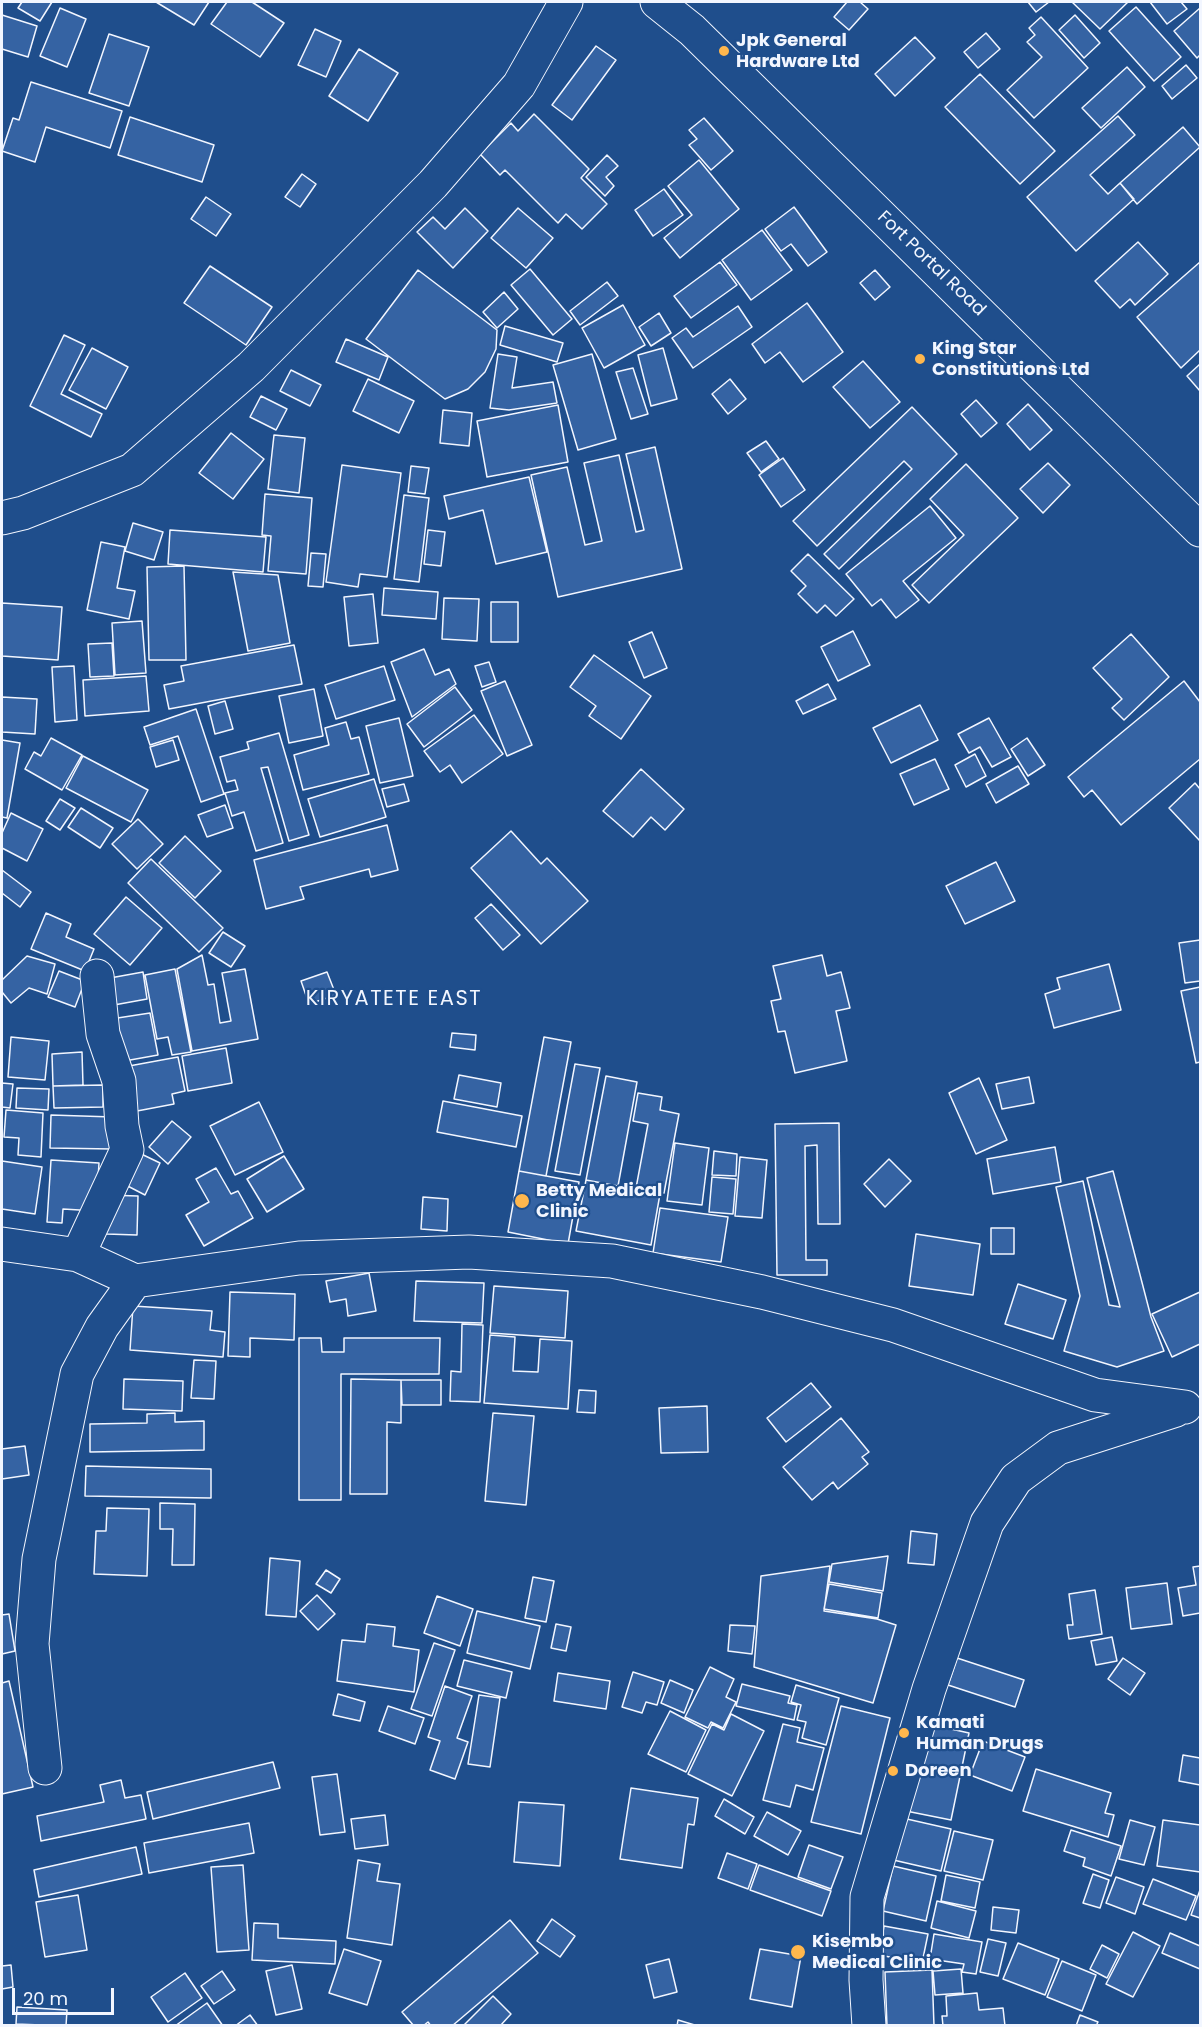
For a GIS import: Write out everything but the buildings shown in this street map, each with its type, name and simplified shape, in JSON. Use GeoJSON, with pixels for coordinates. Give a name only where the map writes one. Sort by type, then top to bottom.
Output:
{"type":"FeatureCollection","features":[{"type":"Feature","properties":{"kind":"street"},"geometry":{"type":"LineString","coordinates":[[2,518],[23,513],[132,470],[251,367],[432,184],[519,85],[566,2]]}},
{"type":"Feature","properties":{"kind":"street","name":"Fort Portal Road"},"geometry":{"type":"LineString","coordinates":[[657,2],[701,38],[1200,530]]}},
{"type":"Feature","properties":{"kind":"street"},"geometry":{"type":"LineString","coordinates":[[78,1255],[127,1150],[122,1126],[119,1081],[103,1034],[97,976]]}},
{"type":"Feature","properties":{"kind":"street"},"geometry":{"type":"LineString","coordinates":[[2,1244],[78,1255],[135,1281],[299,1258],[469,1252],[612,1261],[762,1292],[893,1325],[1095,1395],[1193,1404]]}},
{"type":"Feature","properties":{"kind":"street"},"geometry":{"type":"LineString","coordinates":[[45,1768],[32,1644],[39,1558],[77,1374],[102,1327],[135,1281]]}},
{"type":"Feature","properties":{"kind":"street"},"geometry":{"type":"LineString","coordinates":[[869,2025],[866,1980],[867,1897],[929,1689],[987,1523],[1016,1479],[1058,1448],[1193,1404]]}},
{"type":"Feature","properties":{"kind":"place","name":"Jpk General Hardware Ltd"},"geometry":{"type":"Point","coordinates":[724,51]}},
{"type":"Feature","properties":{"kind":"place","name":"King Star Constitutions Ltd"},"geometry":{"type":"Point","coordinates":[920,359]}},
{"type":"Feature","properties":{"kind":"place","name":"Betty Medical Clinic"},"geometry":{"type":"Point","coordinates":[522,1201]}},
{"type":"Feature","properties":{"kind":"place","name":"Kamati Human Drugs"},"geometry":{"type":"Point","coordinates":[904,1733]}},
{"type":"Feature","properties":{"kind":"place","name":"Doreen"},"geometry":{"type":"Point","coordinates":[893,1771]}},
{"type":"Feature","properties":{"kind":"place","name":"Kisembo Medical Clinic"},"geometry":{"type":"Point","coordinates":[798,1952]}},
{"type":"Feature","properties":{"kind":"district","name":"KIRYATETE EAST"},"geometry":{"type":"Point","coordinates":[394,1000]}}]}
